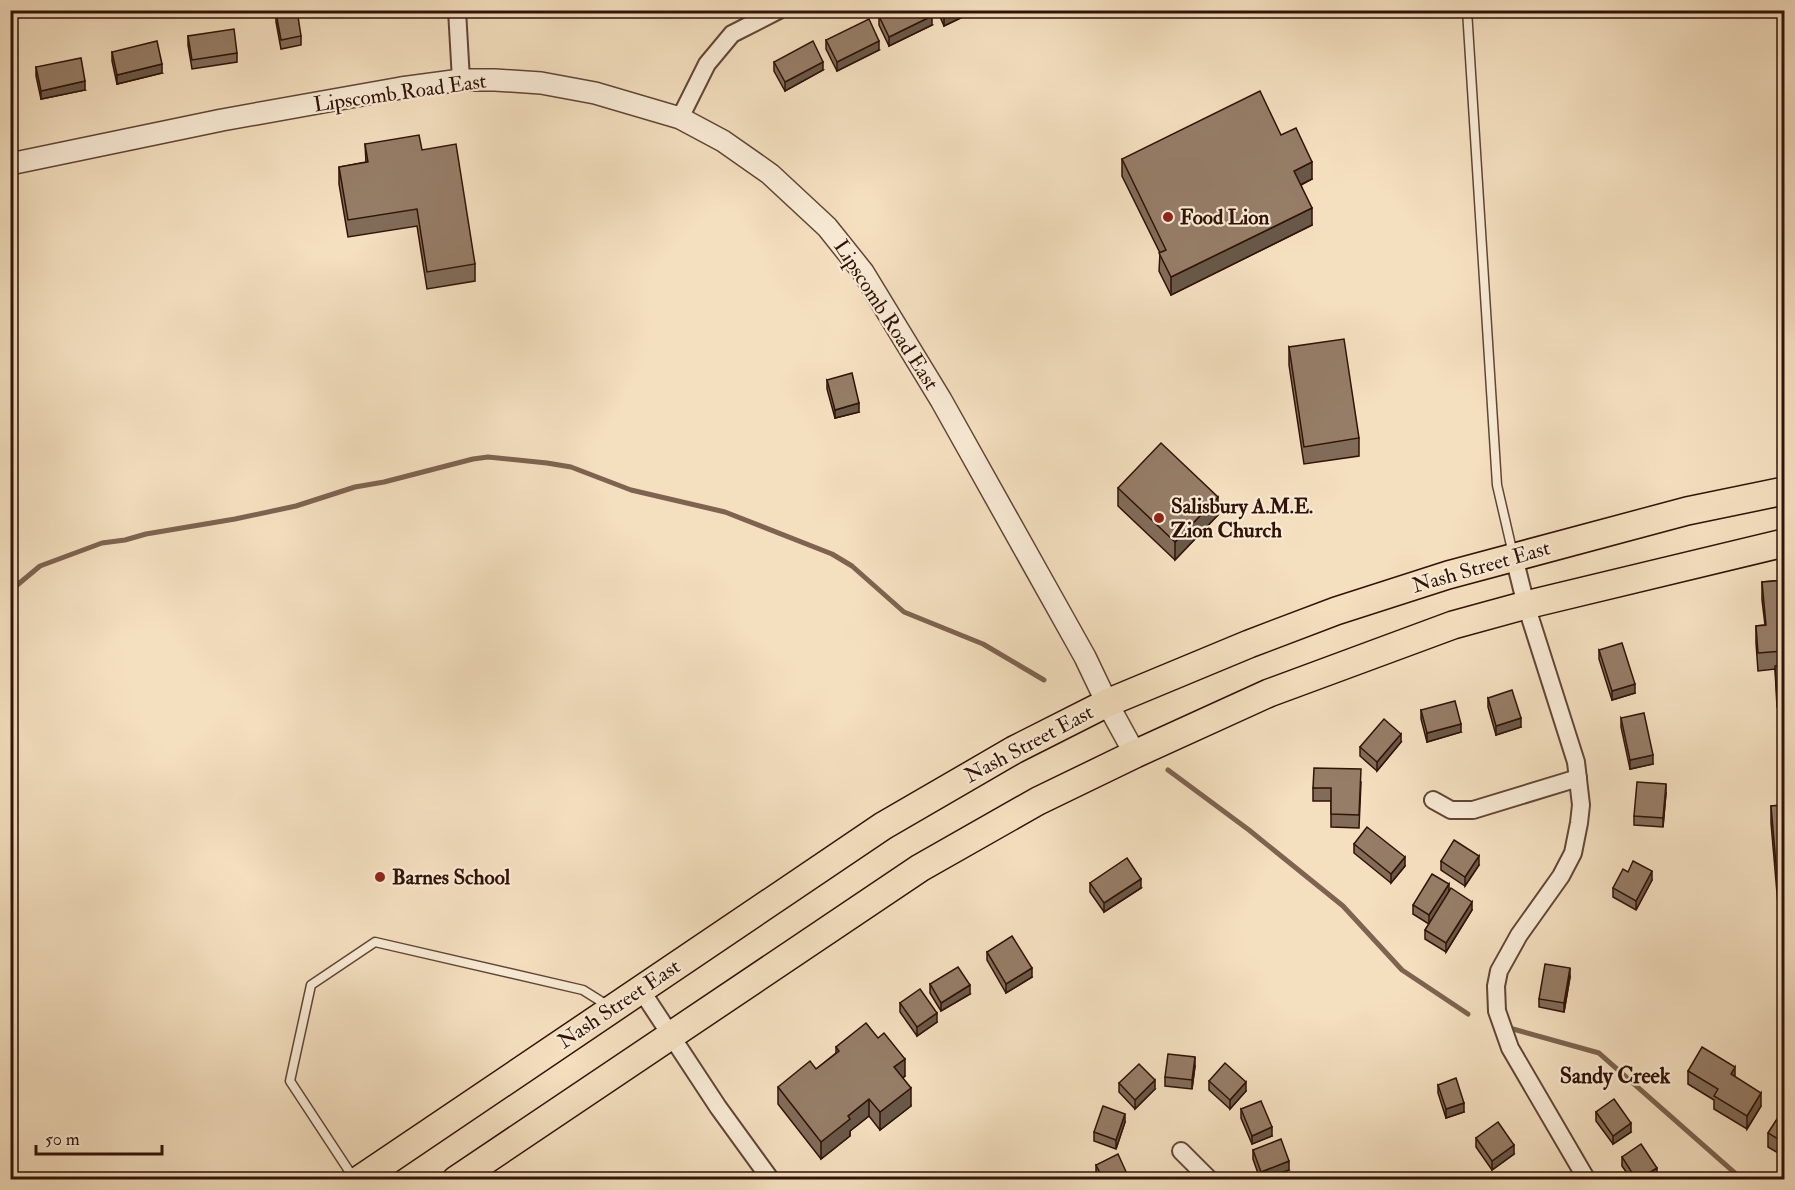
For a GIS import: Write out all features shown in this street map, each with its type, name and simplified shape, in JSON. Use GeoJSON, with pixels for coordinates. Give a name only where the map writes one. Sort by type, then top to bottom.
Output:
{"type":"FeatureCollection","features":[{"type":"Feature","properties":{"kind":"main road","name":"Nash Street East"},"geometry":{"type":"LineString","coordinates":[[357,1179],[884,826],[1014,750],[1107,703],[1249,644],[1336,611],[1448,575],[1687,511],[1785,491]]}},
{"type":"Feature","properties":{"kind":"main road"},"geometry":{"type":"LineString","coordinates":[[456,1179],[920,868],[1038,801],[1135,754],[1269,693],[1453,625],[1526,605],[1785,543]]}},
{"type":"Feature","properties":{"kind":"street"},"geometry":{"type":"LineString","coordinates":[[457,10],[461,80]]}},
{"type":"Feature","properties":{"kind":"street"},"geometry":{"type":"LineString","coordinates":[[680,118],[707,64],[732,34],[779,10]]}},
{"type":"Feature","properties":{"kind":"street","name":"Lipscomb Road East"},"geometry":{"type":"LineString","coordinates":[[11,164],[222,120],[401,88],[461,80],[506,80],[595,93],[680,118],[723,141],[770,174],[827,227],[863,272],[941,400],[1085,657],[1135,754]]}},
{"type":"Feature","properties":{"kind":"street"},"geometry":{"type":"LineString","coordinates":[[1514,557],[1526,605],[1576,762],[1581,805],[1573,853],[1561,876],[1519,935],[1499,971],[1496,986],[1497,1011],[1510,1048],[1587,1179]]}},
{"type":"Feature","properties":{"kind":"street"},"geometry":{"type":"LineString","coordinates":[[1433,800],[1451,810],[1473,810],[1578,778]]}},
{"type":"Feature","properties":{"kind":"street"},"geometry":{"type":"LineString","coordinates":[[641,990],[718,1107],[771,1179]]}},
{"type":"Feature","properties":{"kind":"street"},"geometry":{"type":"LineString","coordinates":[[1181,1151],[1210,1179]]}},
{"type":"Feature","properties":{"kind":"lane"},"geometry":{"type":"LineString","coordinates":[[1467,10],[1497,485],[1514,557]]}},
{"type":"Feature","properties":{"kind":"lane"},"geometry":{"type":"LineString","coordinates":[[357,1179],[290,1081],[311,986],[375,942],[582,990],[613,1008]]}},
{"type":"Feature","properties":{"kind":"building"},"geometry":{"type":"Polygon","coordinates":[[[297,10],[301,36],[281,40],[276,13],[297,10]]]}},
{"type":"Feature","properties":{"kind":"building"},"geometry":{"type":"Polygon","coordinates":[[[890,10],[929,10],[932,16],[889,37],[879,16],[890,10]]]}},
{"type":"Feature","properties":{"kind":"building"},"geometry":{"type":"Polygon","coordinates":[[[941,10],[958,10],[944,17],[941,10]]]}},
{"type":"Feature","properties":{"kind":"building"},"geometry":{"type":"Polygon","coordinates":[[[869,19],[879,41],[837,62],[826,40],[869,19]]]}},
{"type":"Feature","properties":{"kind":"building"},"geometry":{"type":"Polygon","coordinates":[[[234,29],[237,53],[192,60],[188,36],[234,29]]]}},
{"type":"Feature","properties":{"kind":"building"},"geometry":{"type":"Polygon","coordinates":[[[157,41],[162,64],[117,75],[112,52],[157,41]]]}},
{"type":"Feature","properties":{"kind":"building"},"geometry":{"type":"Polygon","coordinates":[[[813,41],[823,62],[785,82],[774,62],[813,41]]]}},
{"type":"Feature","properties":{"kind":"building"},"geometry":{"type":"Polygon","coordinates":[[[81,58],[85,81],[41,91],[36,67],[81,58]]]}},
{"type":"Feature","properties":{"kind":"building"},"geometry":{"type":"Polygon","coordinates":[[[1260,91],[1281,135],[1296,128],[1312,162],[1294,171],[1312,208],[1171,277],[1159,253],[1166,250],[1122,159],[1260,91]]]}},
{"type":"Feature","properties":{"kind":"building"},"geometry":{"type":"Polygon","coordinates":[[[419,135],[422,150],[456,144],[475,264],[427,272],[417,209],[348,220],[339,167],[368,162],[365,144],[419,135]]]}},
{"type":"Feature","properties":{"kind":"building"},"geometry":{"type":"Polygon","coordinates":[[[1344,339],[1359,438],[1304,447],[1289,347],[1344,339]]]}},
{"type":"Feature","properties":{"kind":"building"},"geometry":{"type":"Polygon","coordinates":[[[852,373],[859,403],[835,410],[827,380],[852,373]]]}},
{"type":"Feature","properties":{"kind":"building"},"geometry":{"type":"Polygon","coordinates":[[[1161,443],[1218,497],[1175,542],[1118,488],[1161,443]]]}},
{"type":"Feature","properties":{"kind":"building"},"geometry":{"type":"Polygon","coordinates":[[[1785,580],[1785,651],[1758,653],[1756,626],[1766,625],[1762,582],[1785,580]]]}},
{"type":"Feature","properties":{"kind":"building"},"geometry":{"type":"Polygon","coordinates":[[[1622,643],[1635,684],[1612,691],[1599,650],[1622,643]]]}},
{"type":"Feature","properties":{"kind":"building"},"geometry":{"type":"Polygon","coordinates":[[[1785,665],[1785,698],[1777,698],[1775,666],[1785,665]]]}},
{"type":"Feature","properties":{"kind":"building"},"geometry":{"type":"Polygon","coordinates":[[[1512,690],[1521,718],[1496,726],[1488,698],[1512,690]]]}},
{"type":"Feature","properties":{"kind":"building"},"geometry":{"type":"Polygon","coordinates":[[[1455,701],[1461,724],[1427,733],[1421,710],[1455,701]]]}},
{"type":"Feature","properties":{"kind":"building"},"geometry":{"type":"Polygon","coordinates":[[[1644,713],[1653,755],[1630,760],[1621,718],[1644,713]]]}},
{"type":"Feature","properties":{"kind":"building"},"geometry":{"type":"Polygon","coordinates":[[[1384,719],[1401,734],[1377,762],[1360,747],[1384,719]]]}},
{"type":"Feature","properties":{"kind":"building"},"geometry":{"type":"Polygon","coordinates":[[[1314,768],[1361,769],[1359,815],[1331,814],[1331,788],[1313,788],[1314,768]]]}},
{"type":"Feature","properties":{"kind":"building"},"geometry":{"type":"Polygon","coordinates":[[[1637,782],[1666,784],[1663,818],[1634,816],[1637,782]]]}},
{"type":"Feature","properties":{"kind":"building"},"geometry":{"type":"Polygon","coordinates":[[[1785,805],[1785,911],[1780,911],[1771,806],[1785,805]]]}},
{"type":"Feature","properties":{"kind":"building"},"geometry":{"type":"Polygon","coordinates":[[[1367,827],[1405,857],[1391,874],[1354,844],[1367,827]]]}},
{"type":"Feature","properties":{"kind":"building"},"geometry":{"type":"Polygon","coordinates":[[[1454,840],[1479,856],[1465,877],[1441,861],[1454,840]]]}},
{"type":"Feature","properties":{"kind":"building"},"geometry":{"type":"Polygon","coordinates":[[[1127,858],[1141,879],[1104,903],[1090,883],[1127,858]]]}},
{"type":"Feature","properties":{"kind":"building"},"geometry":{"type":"Polygon","coordinates":[[[1633,861],[1652,871],[1636,901],[1613,888],[1623,869],[1628,872],[1633,861]]]}},
{"type":"Feature","properties":{"kind":"building"},"geometry":{"type":"Polygon","coordinates":[[[1432,874],[1449,884],[1429,915],[1413,905],[1432,874]]]}},
{"type":"Feature","properties":{"kind":"building"},"geometry":{"type":"Polygon","coordinates":[[[1451,888],[1472,902],[1446,943],[1425,930],[1451,888]]]}},
{"type":"Feature","properties":{"kind":"building"},"geometry":{"type":"Polygon","coordinates":[[[1012,936],[1032,968],[1006,984],[987,952],[1012,936]]]}},
{"type":"Feature","properties":{"kind":"building"},"geometry":{"type":"Polygon","coordinates":[[[1545,964],[1570,968],[1564,1003],[1539,999],[1545,964]]]}},
{"type":"Feature","properties":{"kind":"building"},"geometry":{"type":"Polygon","coordinates":[[[958,967],[970,985],[941,1003],[930,984],[958,967]]]}},
{"type":"Feature","properties":{"kind":"building"},"geometry":{"type":"Polygon","coordinates":[[[920,989],[937,1013],[917,1027],[900,1003],[920,989]]]}},
{"type":"Feature","properties":{"kind":"building"},"geometry":{"type":"Polygon","coordinates":[[[866,1023],[878,1038],[884,1033],[905,1059],[894,1067],[911,1088],[880,1112],[869,1099],[848,1116],[850,1119],[821,1142],[778,1087],[810,1061],[816,1069],[839,1051],[836,1047],[866,1023]]]}},
{"type":"Feature","properties":{"kind":"building"},"geometry":{"type":"Polygon","coordinates":[[[1702,1047],[1735,1067],[1731,1074],[1761,1093],[1747,1116],[1714,1096],[1718,1089],[1688,1071],[1702,1047]]]}},
{"type":"Feature","properties":{"kind":"building"},"geometry":{"type":"Polygon","coordinates":[[[1168,1054],[1195,1057],[1192,1080],[1165,1077],[1168,1054]]]}},
{"type":"Feature","properties":{"kind":"building"},"geometry":{"type":"Polygon","coordinates":[[[1225,1063],[1246,1082],[1230,1100],[1209,1081],[1225,1063]]]}},
{"type":"Feature","properties":{"kind":"building"},"geometry":{"type":"Polygon","coordinates":[[[1139,1064],[1155,1080],[1135,1100],[1119,1083],[1139,1064]]]}},
{"type":"Feature","properties":{"kind":"building"},"geometry":{"type":"Polygon","coordinates":[[[1456,1078],[1464,1103],[1446,1109],[1438,1085],[1456,1078]]]}},
{"type":"Feature","properties":{"kind":"building"},"geometry":{"type":"Polygon","coordinates":[[[1614,1099],[1631,1123],[1613,1136],[1596,1112],[1614,1099]]]}},
{"type":"Feature","properties":{"kind":"building"},"geometry":{"type":"Polygon","coordinates":[[[1261,1101],[1272,1127],[1252,1136],[1241,1109],[1261,1101]]]}},
{"type":"Feature","properties":{"kind":"building"},"geometry":{"type":"Polygon","coordinates":[[[1103,1106],[1125,1114],[1116,1140],[1094,1132],[1103,1106]]]}},
{"type":"Feature","properties":{"kind":"building"},"geometry":{"type":"Polygon","coordinates":[[[1785,1108],[1785,1143],[1768,1133],[1785,1108]]]}},
{"type":"Feature","properties":{"kind":"building"},"geometry":{"type":"Polygon","coordinates":[[[1498,1122],[1514,1145],[1492,1161],[1476,1138],[1498,1122]]]}},
{"type":"Feature","properties":{"kind":"building"},"geometry":{"type":"Polygon","coordinates":[[[1281,1139],[1289,1161],[1261,1172],[1253,1150],[1281,1139]]]}},
{"type":"Feature","properties":{"kind":"building"},"geometry":{"type":"Polygon","coordinates":[[[1641,1144],[1657,1168],[1636,1179],[1622,1157],[1641,1144]]]}},
{"type":"Feature","properties":{"kind":"building"},"geometry":{"type":"Polygon","coordinates":[[[1118,1154],[1128,1176],[1121,1179],[1103,1179],[1096,1165],[1118,1154]]]}},
{"type":"Feature","properties":{"kind":"building"},"geometry":{"type":"Polygon","coordinates":[[[1529,1174],[1534,1179],[1523,1179],[1529,1174]]]}},
{"type":"Feature","properties":{"kind":"waterway"},"geometry":{"type":"LineString","coordinates":[[10,591],[40,566],[102,543],[296,506],[355,487],[488,457],[571,467],[631,490],[725,512],[832,554],[852,566],[904,612],[983,644],[1044,680]]}},
{"type":"Feature","properties":{"kind":"waterway"},"geometry":{"type":"LineString","coordinates":[[1168,770],[1249,830],[1343,906],[1402,970],[1468,1014]]}},
{"type":"Feature","properties":{"kind":"waterway"},"geometry":{"type":"LineString","coordinates":[[1513,1029],[1599,1053],[1743,1180]]}},
{"type":"Feature","properties":{"kind":"place","name":"Food Lion"},"geometry":{"type":"Point","coordinates":[1168,217]}},
{"type":"Feature","properties":{"kind":"place","name":"Salisbury A.M.E. Zion Church"},"geometry":{"type":"Point","coordinates":[1159,518]}},
{"type":"Feature","properties":{"kind":"place","name":"Barnes School"},"geometry":{"type":"Point","coordinates":[380,877]}},
{"type":"Feature","properties":{"kind":"district","name":"Sandy Creek"},"geometry":{"type":"Point","coordinates":[1615,1076]}}]}
